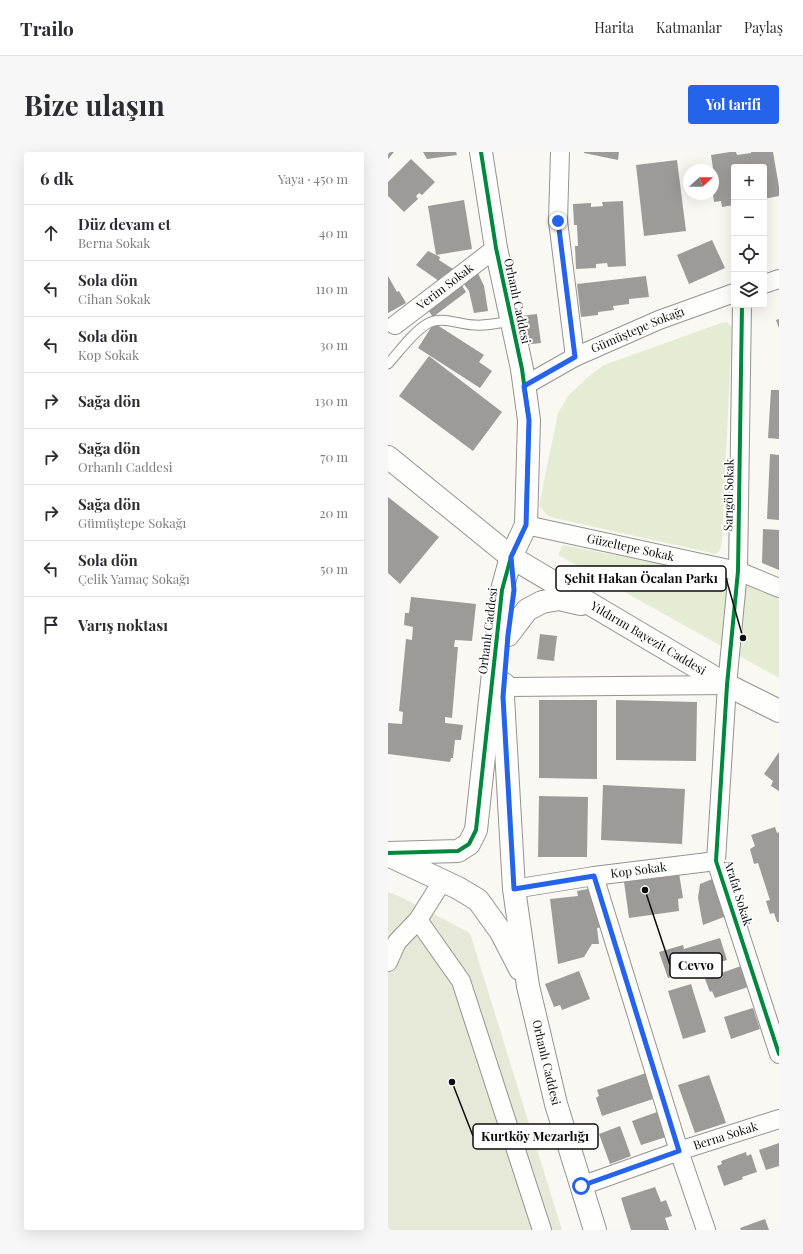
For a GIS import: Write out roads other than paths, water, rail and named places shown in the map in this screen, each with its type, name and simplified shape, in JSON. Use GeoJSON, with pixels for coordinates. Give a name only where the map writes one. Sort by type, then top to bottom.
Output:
{"type":"FeatureCollection","features":[{"type":"Feature","properties":{"kind":"street","name":"Orhanlı Caddesi"},"geometry":{"type":"LineString","coordinates":[[388,854],[458,851],[469,844],[476,830],[502,590],[511,557],[526,525],[529,420],[512,321],[496,248],[481,152]]}},
{"type":"Feature","properties":{"kind":"street"},"geometry":{"type":"LineString","coordinates":[[560,152],[558,221],[575,357]]}},
{"type":"Feature","properties":{"kind":"street","name":"Verim Sokak"},"geometry":{"type":"LineString","coordinates":[[395,325],[496,248]]}},
{"type":"Feature","properties":{"kind":"street"},"geometry":{"type":"LineString","coordinates":[[767,283],[779,279]]}},
{"type":"Feature","properties":{"kind":"street","name":"Gümüştepe Sokağı"},"geometry":{"type":"LineString","coordinates":[[524,386],[575,357],[660,320],[731,294]]}},
{"type":"Feature","properties":{"kind":"street","name":"Sarıgöl Sokak"},"geometry":{"type":"LineString","coordinates":[[727,685],[738,571],[742,308]]}},
{"type":"Feature","properties":{"kind":"street","name":"Yıldırım Bayezit Caddesi"},"geometry":{"type":"LineString","coordinates":[[388,456],[511,557],[727,685],[779,712]]}},
{"type":"Feature","properties":{"kind":"street","name":"Güzeltepe Sokak"},"geometry":{"type":"LineString","coordinates":[[526,525],[738,571],[779,588]]}},
{"type":"Feature","properties":{"kind":"street"},"geometry":{"type":"LineString","coordinates":[[511,557],[514,590],[508,635],[503,697],[514,889],[528,986]]}},
{"type":"Feature","properties":{"kind":"street"},"geometry":{"type":"LineString","coordinates":[[508,635],[527,610],[542,602],[559,599],[596,608]]}},
{"type":"Feature","properties":{"kind":"street"},"geometry":{"type":"LineString","coordinates":[[504,687],[727,685]]}},
{"type":"Feature","properties":{"kind":"street","name":"Arafat Sokak"},"geometry":{"type":"LineString","coordinates":[[727,685],[716,860],[779,1054]]}},
{"type":"Feature","properties":{"kind":"street"},"geometry":{"type":"LineString","coordinates":[[388,854],[443,880],[478,900],[501,932],[528,986]]}},
{"type":"Feature","properties":{"kind":"street","name":"Kop Sokak"},"geometry":{"type":"LineString","coordinates":[[514,889],[594,876],[716,860]]}},
{"type":"Feature","properties":{"kind":"street"},"geometry":{"type":"LineString","coordinates":[[594,876],[679,1151],[706,1230]]}},
{"type":"Feature","properties":{"kind":"street"},"geometry":{"type":"LineString","coordinates":[[388,962],[393,939],[418,920],[443,880]]}},
{"type":"Feature","properties":{"kind":"street"},"geometry":{"type":"LineString","coordinates":[[418,920],[461,981],[542,1230]]}},
{"type":"Feature","properties":{"kind":"street","name":"Orhanlı Caddesi"},"geometry":{"type":"LineString","coordinates":[[528,986],[556,1104],[595,1230]]}},
{"type":"Feature","properties":{"kind":"street","name":"Berna Sokak"},"geometry":{"type":"LineString","coordinates":[[581,1186],[679,1151],[779,1119]]}},
{"type":"Feature","properties":{"kind":"lane"},"geometry":{"type":"LineString","coordinates":[[388,364],[416,332],[431,322],[445,320],[473,326],[512,321]]}},
{"type":"Feature","properties":{"kind":"place","name":"Şehit Hakan Öcalan Parkı"},"geometry":{"type":"Point","coordinates":[743,638]}},
{"type":"Feature","properties":{"kind":"place","name":"Cevvo"},"geometry":{"type":"Point","coordinates":[645,890]}},
{"type":"Feature","properties":{"kind":"place","name":"Kurtköy Mezarlığı"},"geometry":{"type":"Point","coordinates":[452,1082]}}]}
